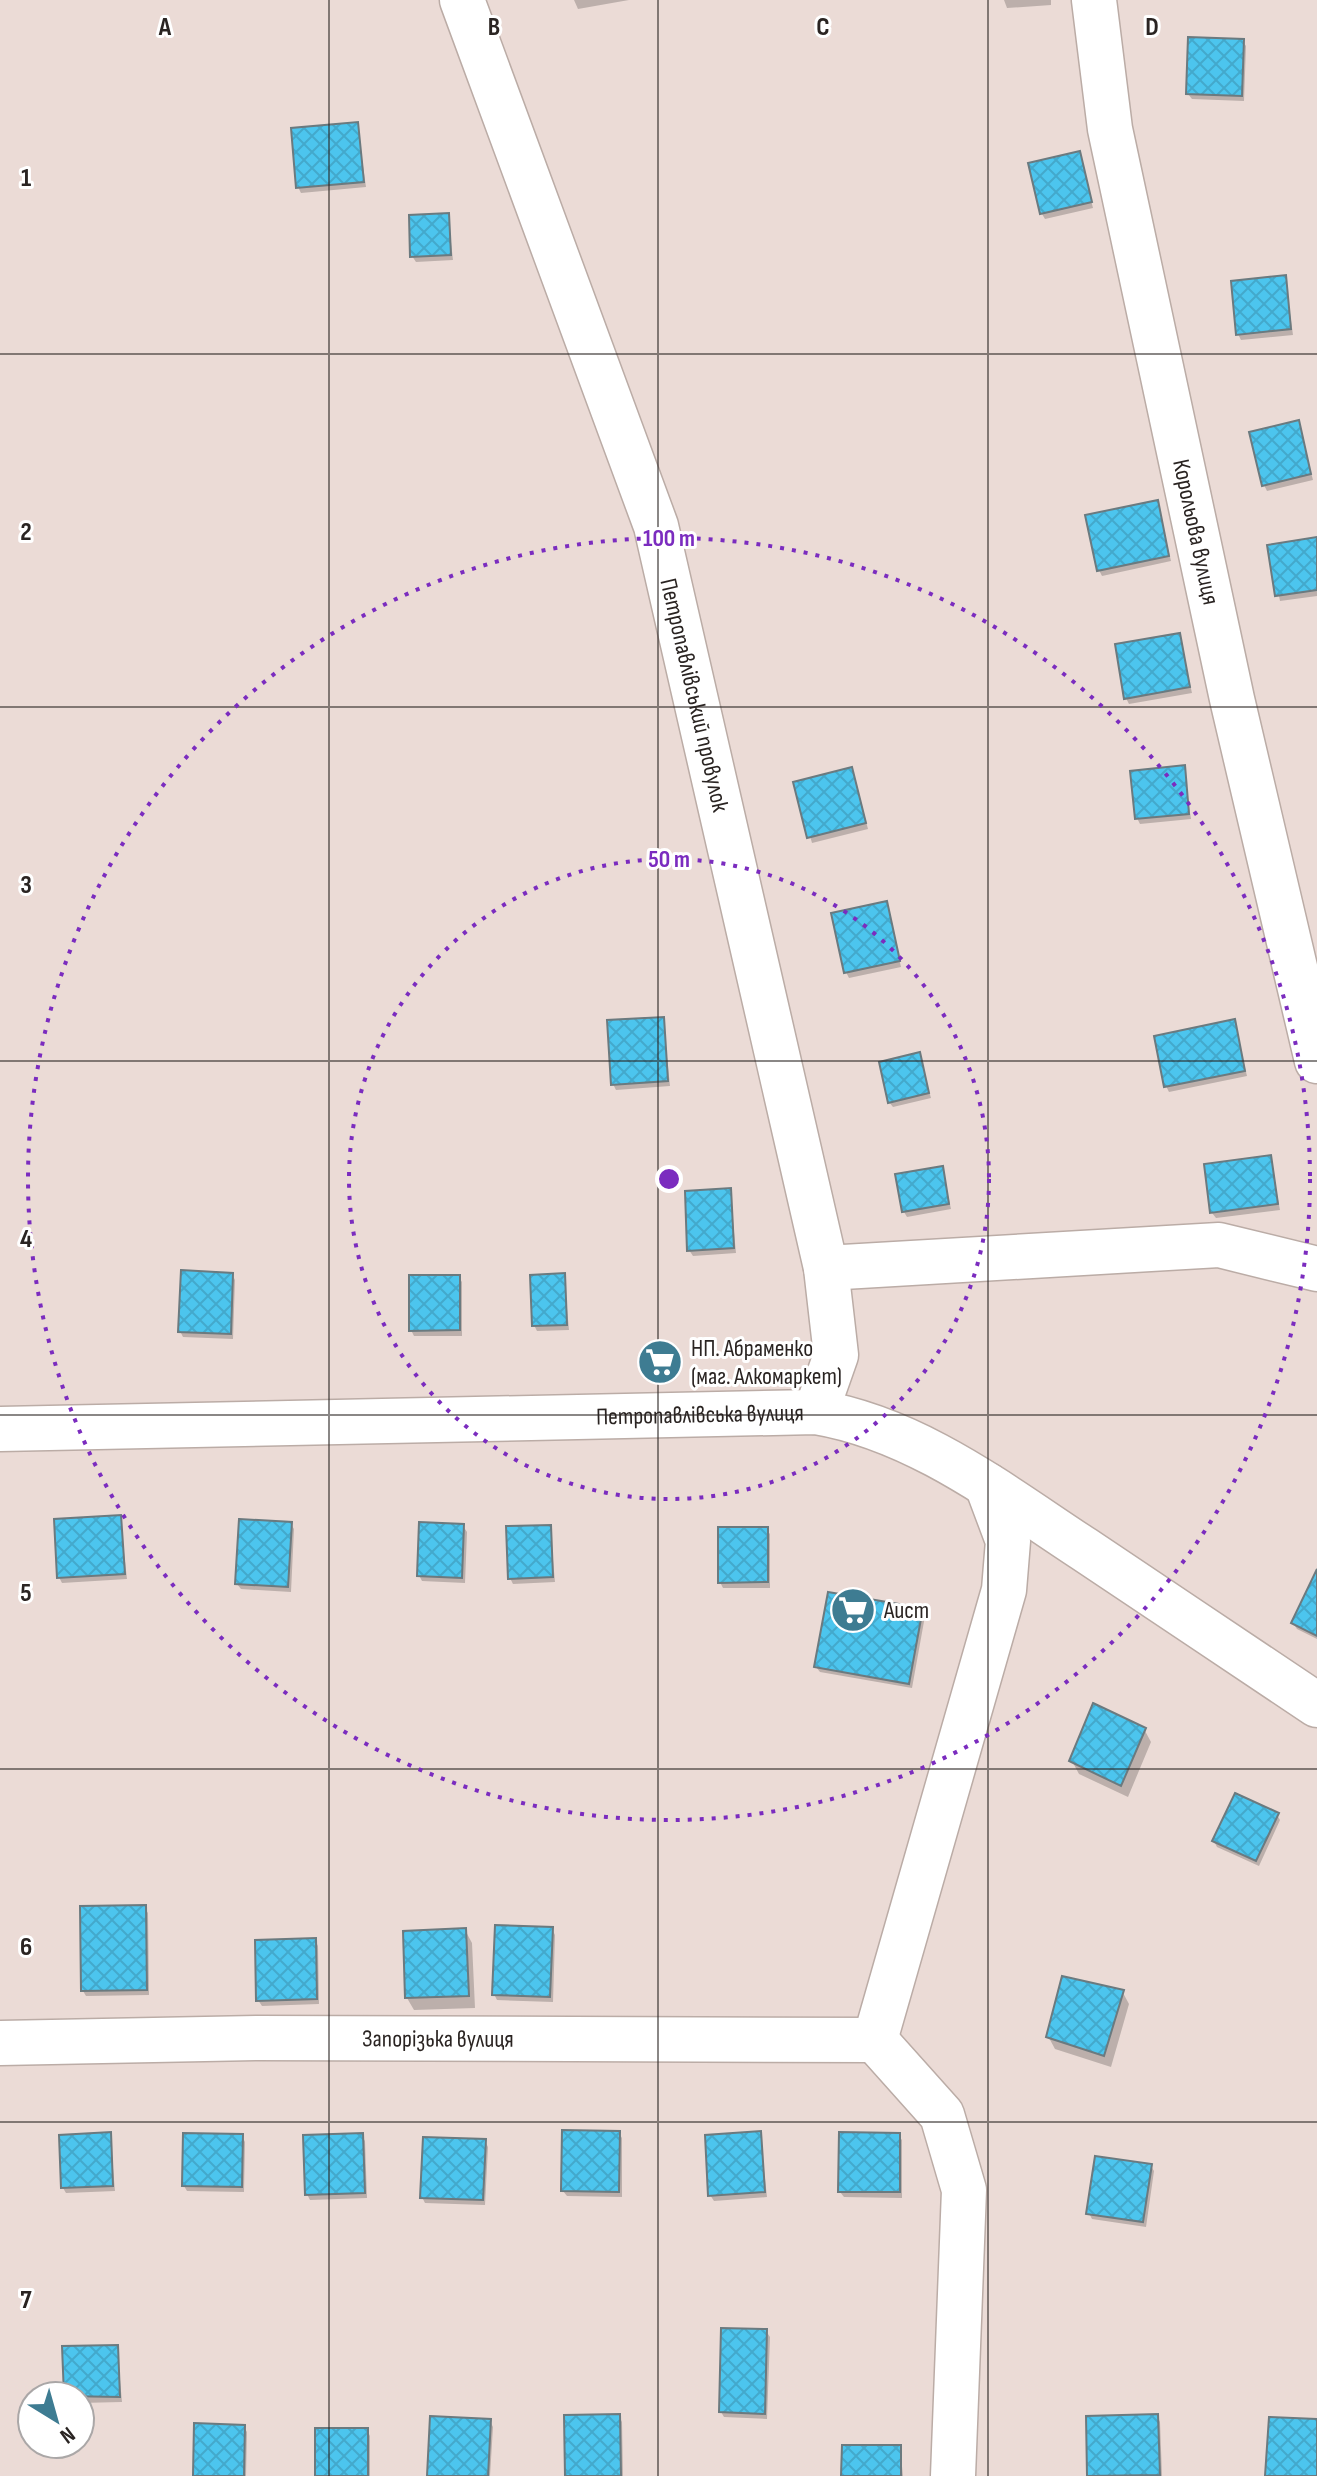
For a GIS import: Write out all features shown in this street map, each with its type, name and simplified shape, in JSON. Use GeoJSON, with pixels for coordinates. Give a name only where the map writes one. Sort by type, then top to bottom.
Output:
{"type":"FeatureCollection","features":[{"type":"Feature","properties":{"kind":"street","name":"Петропавлівський провулок"},"geometry":{"type":"LineString","coordinates":[[462,0],[656,526],[826,1268],[836,1355],[816,1412]]}},
{"type":"Feature","properties":{"kind":"street","name":"Корольова вулиця"},"geometry":{"type":"LineString","coordinates":[[1094,0],[1113,145],[1232,699],[1317,1061]]}},
{"type":"Feature","properties":{"kind":"street"},"geometry":{"type":"LineString","coordinates":[[826,1268],[1219,1245],[1317,1269]]}},
{"type":"Feature","properties":{"kind":"street","name":"Петропавлівська вулиця"},"geometry":{"type":"LineString","coordinates":[[0,1429],[816,1412],[856,1419],[904,1437],[987,1485],[1317,1705]]}},
{"type":"Feature","properties":{"kind":"street"},"geometry":{"type":"LineString","coordinates":[[953,2476],[964,2190],[942,2115],[875,2040],[1004,1590],[1008,1541],[987,1485]]}},
{"type":"Feature","properties":{"kind":"street","name":"Запорізька вулиця"},"geometry":{"type":"LineString","coordinates":[[0,2043],[257,2038],[875,2040]]}},
{"type":"Feature","properties":{"kind":"building"},"geometry":{"type":"Polygon","coordinates":[[[1188,37],[1244,39],[1242,96],[1186,94],[1188,37]]]}},
{"type":"Feature","properties":{"kind":"building"},"geometry":{"type":"Polygon","coordinates":[[[358,122],[364,182],[296,188],[291,128],[358,122]]]}},
{"type":"Feature","properties":{"kind":"building"},"geometry":{"type":"Polygon","coordinates":[[[1080,151],[1092,202],[1040,214],[1028,163],[1080,151]]]}},
{"type":"Feature","properties":{"kind":"building"},"geometry":{"type":"Polygon","coordinates":[[[449,213],[451,255],[410,257],[409,215],[449,213]]]}},
{"type":"Feature","properties":{"kind":"building"},"geometry":{"type":"Polygon","coordinates":[[[1286,275],[1291,329],[1236,335],[1231,281],[1286,275]]]}},
{"type":"Feature","properties":{"kind":"building"},"geometry":{"type":"Polygon","coordinates":[[[1299,420],[1311,474],[1262,486],[1249,432],[1299,420]]]}},
{"type":"Feature","properties":{"kind":"building"},"geometry":{"type":"Polygon","coordinates":[[[1158,500],[1169,556],[1097,571],[1085,515],[1158,500]]]}},
{"type":"Feature","properties":{"kind":"building"},"geometry":{"type":"Polygon","coordinates":[[[1317,537],[1317,590],[1275,596],[1267,545],[1317,537]]]}},
{"type":"Feature","properties":{"kind":"building"},"geometry":{"type":"Polygon","coordinates":[[[1180,633],[1190,687],[1124,699],[1115,644],[1180,633]]]}},
{"type":"Feature","properties":{"kind":"building"},"geometry":{"type":"Polygon","coordinates":[[[1185,765],[1189,814],[1135,819],[1130,771],[1185,765]]]}},
{"type":"Feature","properties":{"kind":"building"},"geometry":{"type":"Polygon","coordinates":[[[852,767],[866,823],[807,838],[793,782],[852,767]]]}},
{"type":"Feature","properties":{"kind":"building"},"geometry":{"type":"Polygon","coordinates":[[[887,901],[900,961],[844,973],[831,913],[887,901]]]}},
{"type":"Feature","properties":{"kind":"building"},"geometry":{"type":"Polygon","coordinates":[[[664,1017],[668,1081],[611,1085],[607,1020],[664,1017]]]}},
{"type":"Feature","properties":{"kind":"building"},"geometry":{"type":"Polygon","coordinates":[[[1235,1019],[1245,1071],[1164,1087],[1154,1036],[1235,1019]]]}},
{"type":"Feature","properties":{"kind":"building"},"geometry":{"type":"Polygon","coordinates":[[[920,1052],[929,1093],[888,1103],[879,1062],[920,1052]]]}},
{"type":"Feature","properties":{"kind":"building"},"geometry":{"type":"Polygon","coordinates":[[[1271,1155],[1278,1204],[1210,1213],[1204,1164],[1271,1155]]]}},
{"type":"Feature","properties":{"kind":"building"},"geometry":{"type":"Polygon","coordinates":[[[943,1166],[949,1204],[902,1212],[895,1174],[943,1166]]]}},
{"type":"Feature","properties":{"kind":"building"},"geometry":{"type":"Polygon","coordinates":[[[731,1188],[734,1248],[687,1251],[685,1191],[731,1188]]]}},
{"type":"Feature","properties":{"kind":"building"},"geometry":{"type":"Polygon","coordinates":[[[181,1270],[233,1273],[231,1334],[178,1332],[181,1270]]]}},
{"type":"Feature","properties":{"kind":"building"},"geometry":{"type":"Polygon","coordinates":[[[565,1273],[567,1325],[532,1326],[530,1275],[565,1273]]]}},
{"type":"Feature","properties":{"kind":"building"},"geometry":{"type":"Polygon","coordinates":[[[409,1275],[460,1275],[460,1330],[409,1331],[409,1275]]]}},
{"type":"Feature","properties":{"kind":"building"},"geometry":{"type":"Polygon","coordinates":[[[121,1515],[125,1574],[57,1578],[54,1519],[121,1515]]]}},
{"type":"Feature","properties":{"kind":"building"},"geometry":{"type":"Polygon","coordinates":[[[239,1519],[292,1522],[288,1587],[235,1584],[239,1519]]]}},
{"type":"Feature","properties":{"kind":"building"},"geometry":{"type":"Polygon","coordinates":[[[419,1522],[464,1524],[462,1578],[417,1576],[419,1522]]]}},
{"type":"Feature","properties":{"kind":"building"},"geometry":{"type":"Polygon","coordinates":[[[551,1525],[553,1577],[508,1579],[506,1526],[551,1525]]]}},
{"type":"Feature","properties":{"kind":"building"},"geometry":{"type":"Polygon","coordinates":[[[718,1527],[768,1527],[768,1582],[718,1583],[718,1527]]]}},
{"type":"Feature","properties":{"kind":"building"},"geometry":{"type":"Polygon","coordinates":[[[1317,1569],[1317,1636],[1291,1623],[1317,1569]]]}},
{"type":"Feature","properties":{"kind":"building"},"geometry":{"type":"Polygon","coordinates":[[[828,1592],[923,1608],[909,1684],[814,1667],[828,1592]]]}},
{"type":"Feature","properties":{"kind":"building"},"geometry":{"type":"Polygon","coordinates":[[[1093,1703],[1146,1728],[1121,1786],[1069,1761],[1093,1703]]]}},
{"type":"Feature","properties":{"kind":"building"},"geometry":{"type":"Polygon","coordinates":[[[1235,1793],[1279,1813],[1256,1861],[1212,1841],[1235,1793]]]}},
{"type":"Feature","properties":{"kind":"building"},"geometry":{"type":"Polygon","coordinates":[[[146,1905],[147,1990],[81,1991],[80,1906],[146,1905]]]}},
{"type":"Feature","properties":{"kind":"building"},"geometry":{"type":"Polygon","coordinates":[[[495,1925],[553,1927],[550,1997],[492,1995],[495,1925]]]}},
{"type":"Feature","properties":{"kind":"building"},"geometry":{"type":"Polygon","coordinates":[[[466,1928],[469,1996],[405,1998],[403,1931],[466,1928]]]}},
{"type":"Feature","properties":{"kind":"building"},"geometry":{"type":"Polygon","coordinates":[[[316,1938],[317,1999],[256,2001],[255,1940],[316,1938]]]}},
{"type":"Feature","properties":{"kind":"building"},"geometry":{"type":"Polygon","coordinates":[[[1062,1976],[1124,1990],[1104,2056],[1046,2037],[1062,1976]]]}},
{"type":"Feature","properties":{"kind":"building"},"geometry":{"type":"Polygon","coordinates":[[[562,2130],[620,2131],[619,2192],[561,2191],[562,2130]]]}},
{"type":"Feature","properties":{"kind":"building"},"geometry":{"type":"Polygon","coordinates":[[[761,2131],[765,2192],[708,2196],[705,2135],[761,2131]]]}},
{"type":"Feature","properties":{"kind":"building"},"geometry":{"type":"Polygon","coordinates":[[[111,2132],[113,2186],[61,2188],[59,2135],[111,2132]]]}},
{"type":"Feature","properties":{"kind":"building"},"geometry":{"type":"Polygon","coordinates":[[[839,2132],[900,2133],[900,2192],[838,2192],[839,2132]]]}},
{"type":"Feature","properties":{"kind":"building"},"geometry":{"type":"Polygon","coordinates":[[[183,2133],[243,2134],[242,2187],[182,2186],[183,2133]]]}},
{"type":"Feature","properties":{"kind":"building"},"geometry":{"type":"Polygon","coordinates":[[[363,2133],[365,2193],[305,2195],[303,2135],[363,2133]]]}},
{"type":"Feature","properties":{"kind":"building"},"geometry":{"type":"Polygon","coordinates":[[[423,2137],[486,2139],[483,2200],[420,2198],[423,2137]]]}},
{"type":"Feature","properties":{"kind":"building"},"geometry":{"type":"Polygon","coordinates":[[[1095,2156],[1152,2164],[1143,2222],[1086,2214],[1095,2156]]]}},
{"type":"Feature","properties":{"kind":"building"},"geometry":{"type":"Polygon","coordinates":[[[721,2328],[767,2329],[765,2414],[719,2412],[721,2328]]]}},
{"type":"Feature","properties":{"kind":"building"},"geometry":{"type":"Polygon","coordinates":[[[118,2345],[120,2397],[96,2397],[96,2380],[63,2380],[62,2346],[118,2345]]]}},
{"type":"Feature","properties":{"kind":"building"},"geometry":{"type":"Polygon","coordinates":[[[620,2414],[621,2476],[565,2476],[564,2415],[620,2414]]]}},
{"type":"Feature","properties":{"kind":"building"},"geometry":{"type":"Polygon","coordinates":[[[1158,2414],[1160,2475],[1087,2476],[1086,2416],[1158,2414]]]}},
{"type":"Feature","properties":{"kind":"building"},"geometry":{"type":"Polygon","coordinates":[[[430,2416],[491,2419],[488,2476],[427,2476],[430,2416]]]}},
{"type":"Feature","properties":{"kind":"building"},"geometry":{"type":"Polygon","coordinates":[[[1269,2417],[1317,2419],[1317,2476],[1265,2476],[1269,2417]]]}},
{"type":"Feature","properties":{"kind":"building"},"geometry":{"type":"Polygon","coordinates":[[[194,2423],[245,2425],[244,2476],[193,2476],[194,2423]]]}},
{"type":"Feature","properties":{"kind":"building"},"geometry":{"type":"Polygon","coordinates":[[[315,2428],[368,2428],[368,2476],[315,2476],[315,2428]]]}},
{"type":"Feature","properties":{"kind":"building"},"geometry":{"type":"Polygon","coordinates":[[[842,2445],[901,2445],[901,2476],[841,2476],[842,2445]]]}},
{"type":"Feature","properties":{"kind":"place","name":"НП. Абраменко (маг. Алкомаркет)"},"geometry":{"type":"Point","coordinates":[660,1362]}},
{"type":"Feature","properties":{"kind":"place","name":"Аист"},"geometry":{"type":"Point","coordinates":[853,1610]}}]}
